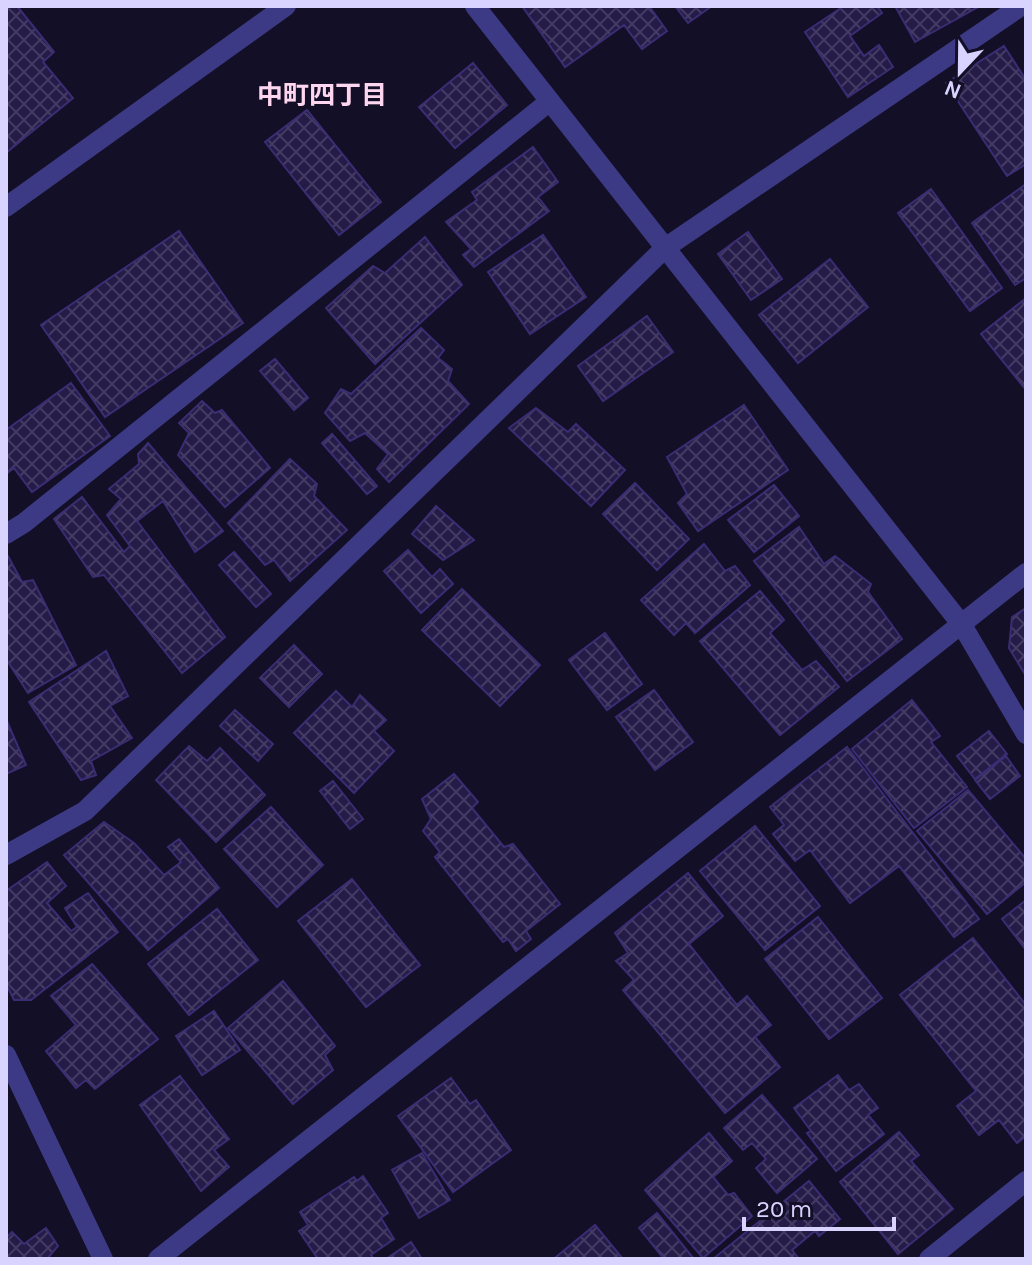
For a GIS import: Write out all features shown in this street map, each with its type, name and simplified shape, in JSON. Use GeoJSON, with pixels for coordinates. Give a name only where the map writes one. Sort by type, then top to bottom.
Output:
{"type":"FeatureCollection","features":[{"type":"Feature","properties":{"kind":"street"},"geometry":{"type":"LineString","coordinates":[[6,207],[286,6]]}},
{"type":"Feature","properties":{"kind":"street"},"geometry":{"type":"LineString","coordinates":[[475,6],[962,625],[1026,734]]}},
{"type":"Feature","properties":{"kind":"street"},"geometry":{"type":"LineString","coordinates":[[6,855],[85,811],[665,248],[1021,6]]}},
{"type":"Feature","properties":{"kind":"street"},"geometry":{"type":"LineString","coordinates":[[6,534],[24,523],[550,101]]}},
{"type":"Feature","properties":{"kind":"street"},"geometry":{"type":"LineString","coordinates":[[158,1259],[1026,573]]}},
{"type":"Feature","properties":{"kind":"street"},"geometry":{"type":"LineString","coordinates":[[6,1055],[103,1259]]}},
{"type":"Feature","properties":{"kind":"street"},"geometry":{"type":"LineString","coordinates":[[929,1259],[1026,1181]]}},
{"type":"Feature","properties":{"kind":"building"},"geometry":{"type":"Polygon","coordinates":[[[6,6],[17,6],[54,52],[43,62],[73,98],[6,153],[6,6]]]}},
{"type":"Feature","properties":{"kind":"building"},"geometry":{"type":"Polygon","coordinates":[[[522,6],[649,6],[667,31],[642,49],[624,25],[565,67],[522,6]]]}},
{"type":"Feature","properties":{"kind":"building"},"geometry":{"type":"Polygon","coordinates":[[[675,6],[712,6],[688,23],[675,6]]]}},
{"type":"Feature","properties":{"kind":"building"},"geometry":{"type":"Polygon","coordinates":[[[844,6],[877,6],[882,13],[850,36],[864,56],[879,45],[893,67],[848,97],[805,32],[844,6]]]}},
{"type":"Feature","properties":{"kind":"building"},"geometry":{"type":"Polygon","coordinates":[[[895,6],[980,6],[915,42],[895,6]]]}},
{"type":"Feature","properties":{"kind":"building"},"geometry":{"type":"Polygon","coordinates":[[[1004,46],[1026,80],[1026,164],[1007,176],[946,83],[1004,46]]]}},
{"type":"Feature","properties":{"kind":"building"},"geometry":{"type":"Polygon","coordinates":[[[473,63],[507,105],[455,148],[419,107],[473,63]]]}},
{"type":"Feature","properties":{"kind":"building"},"geometry":{"type":"Polygon","coordinates":[[[307,110],[381,202],[339,235],[265,142],[307,110]]]}},
{"type":"Feature","properties":{"kind":"building"},"geometry":{"type":"Polygon","coordinates":[[[533,147],[558,182],[538,197],[549,211],[474,267],[463,255],[471,249],[446,222],[477,200],[472,192],[533,147]]]}},
{"type":"Feature","properties":{"kind":"building"},"geometry":{"type":"Polygon","coordinates":[[[1026,184],[1026,278],[1015,285],[972,223],[1026,184]]]}},
{"type":"Feature","properties":{"kind":"building"},"geometry":{"type":"Polygon","coordinates":[[[931,189],[1002,288],[970,311],[898,213],[931,189]]]}},
{"type":"Feature","properties":{"kind":"building"},"geometry":{"type":"Polygon","coordinates":[[[179,231],[243,323],[105,417],[41,325],[179,231]]]}},
{"type":"Feature","properties":{"kind":"building"},"geometry":{"type":"Polygon","coordinates":[[[748,232],[782,279],[751,300],[718,254],[748,232]]]}},
{"type":"Feature","properties":{"kind":"building"},"geometry":{"type":"Polygon","coordinates":[[[543,235],[586,297],[530,334],[488,272],[543,235]]]}},
{"type":"Feature","properties":{"kind":"building"},"geometry":{"type":"Polygon","coordinates":[[[425,237],[462,285],[375,364],[326,308],[373,266],[385,273],[425,237]]]}},
{"type":"Feature","properties":{"kind":"building"},"geometry":{"type":"Polygon","coordinates":[[[830,259],[868,307],[798,363],[759,315],[830,259]]]}},
{"type":"Feature","properties":{"kind":"building"},"geometry":{"type":"Polygon","coordinates":[[[1026,298],[1026,390],[981,334],[1026,298]]]}},
{"type":"Feature","properties":{"kind":"building"},"geometry":{"type":"Polygon","coordinates":[[[647,316],[673,352],[603,401],[578,366],[647,316]]]}},
{"type":"Feature","properties":{"kind":"building"},"geometry":{"type":"Polygon","coordinates":[[[421,328],[444,350],[438,358],[452,369],[448,381],[469,404],[389,482],[377,469],[388,454],[365,433],[350,441],[325,413],[341,389],[351,394],[421,328]]]}},
{"type":"Feature","properties":{"kind":"building"},"geometry":{"type":"Polygon","coordinates":[[[275,359],[308,398],[294,410],[260,371],[275,359]]]}},
{"type":"Feature","properties":{"kind":"building"},"geometry":{"type":"Polygon","coordinates":[[[71,383],[110,436],[32,492],[14,468],[6,474],[6,430],[71,383]]]}},
{"type":"Feature","properties":{"kind":"building"},"geometry":{"type":"Polygon","coordinates":[[[202,401],[215,413],[222,410],[270,468],[225,507],[178,455],[189,433],[179,423],[202,401]]]}},
{"type":"Feature","properties":{"kind":"building"},"geometry":{"type":"Polygon","coordinates":[[[744,405],[788,470],[698,531],[678,503],[687,494],[667,457],[744,405]]]}},
{"type":"Feature","properties":{"kind":"building"},"geometry":{"type":"Polygon","coordinates":[[[536,408],[568,432],[576,424],[625,470],[591,506],[509,428],[536,408]]]}},
{"type":"Feature","properties":{"kind":"building"},"geometry":{"type":"Polygon","coordinates":[[[332,434],[377,486],[367,494],[322,443],[332,434]]]}},
{"type":"Feature","properties":{"kind":"building"},"geometry":{"type":"Polygon","coordinates":[[[148,443],[223,531],[195,552],[163,501],[137,521],[225,637],[182,673],[104,575],[93,577],[54,519],[82,497],[124,552],[130,546],[107,515],[121,499],[109,489],[139,464],[138,454],[148,443]]]}},
{"type":"Feature","properties":{"kind":"building"},"geometry":{"type":"Polygon","coordinates":[[[290,459],[317,484],[314,496],[347,530],[290,581],[274,560],[265,565],[228,523],[290,459]]]}},
{"type":"Feature","properties":{"kind":"building"},"geometry":{"type":"Polygon","coordinates":[[[635,483],[689,539],[657,570],[603,514],[635,483]]]}},
{"type":"Feature","properties":{"kind":"building"},"geometry":{"type":"Polygon","coordinates":[[[774,485],[799,516],[754,552],[728,520],[774,485]]]}},
{"type":"Feature","properties":{"kind":"building"},"geometry":{"type":"Polygon","coordinates":[[[436,506],[474,540],[443,560],[412,534],[436,506]]]}},
{"type":"Feature","properties":{"kind":"building"},"geometry":{"type":"Polygon","coordinates":[[[799,527],[824,564],[835,556],[871,584],[868,592],[902,639],[847,681],[754,561],[799,527]]]}},
{"type":"Feature","properties":{"kind":"building"},"geometry":{"type":"Polygon","coordinates":[[[704,544],[725,571],[735,566],[750,585],[695,633],[686,623],[674,635],[641,600],[704,544]]]}},
{"type":"Feature","properties":{"kind":"building"},"geometry":{"type":"Polygon","coordinates":[[[408,550],[432,577],[440,569],[453,584],[421,613],[384,571],[408,550]]]}},
{"type":"Feature","properties":{"kind":"building"},"geometry":{"type":"Polygon","coordinates":[[[234,552],[271,594],[256,607],[219,565],[234,552]]]}},
{"type":"Feature","properties":{"kind":"building"},"geometry":{"type":"Polygon","coordinates":[[[8,556],[22,582],[33,580],[76,665],[28,693],[6,659],[8,556]]]}},
{"type":"Feature","properties":{"kind":"building"},"geometry":{"type":"Polygon","coordinates":[[[462,589],[540,665],[500,706],[422,630],[462,589]]]}},
{"type":"Feature","properties":{"kind":"building"},"geometry":{"type":"Polygon","coordinates":[[[760,591],[784,620],[770,633],[802,670],[816,661],[839,687],[780,735],[700,641],[760,591]]]}},
{"type":"Feature","properties":{"kind":"building"},"geometry":{"type":"Polygon","coordinates":[[[1026,608],[1026,676],[1009,648],[1012,617],[1026,608]]]}},
{"type":"Feature","properties":{"kind":"building"},"geometry":{"type":"Polygon","coordinates":[[[605,633],[642,684],[607,710],[569,660],[605,633]]]}},
{"type":"Feature","properties":{"kind":"building"},"geometry":{"type":"Polygon","coordinates":[[[294,645],[322,674],[289,707],[260,678],[294,645]]]}},
{"type":"Feature","properties":{"kind":"building"},"geometry":{"type":"Polygon","coordinates":[[[106,651],[128,696],[110,706],[132,738],[91,761],[96,775],[81,780],[29,702],[106,651]]]}},
{"type":"Feature","properties":{"kind":"building"},"geometry":{"type":"Polygon","coordinates":[[[654,690],[693,742],[655,770],[616,717],[654,690]]]}},
{"type":"Feature","properties":{"kind":"building"},"geometry":{"type":"Polygon","coordinates":[[[336,691],[352,707],[360,695],[386,720],[374,731],[394,751],[354,793],[294,733],[336,691]]]}},
{"type":"Feature","properties":{"kind":"building"},"geometry":{"type":"Polygon","coordinates":[[[912,700],[940,736],[931,742],[967,787],[914,828],[852,749],[912,700]]]}},
{"type":"Feature","properties":{"kind":"building"},"geometry":{"type":"Polygon","coordinates":[[[235,710],[273,744],[258,761],[220,726],[235,710]]]}},
{"type":"Feature","properties":{"kind":"building"},"geometry":{"type":"Polygon","coordinates":[[[6,719],[26,765],[6,774],[6,719]]]}},
{"type":"Feature","properties":{"kind":"building"},"geometry":{"type":"Polygon","coordinates":[[[989,731],[1007,754],[975,779],[957,756],[989,731]]]}},
{"type":"Feature","properties":{"kind":"building"},"geometry":{"type":"Polygon","coordinates":[[[189,746],[207,761],[220,748],[265,795],[216,842],[156,780],[189,746]]]}},
{"type":"Feature","properties":{"kind":"building"},"geometry":{"type":"Polygon","coordinates":[[[847,747],[979,919],[954,937],[899,866],[850,903],[810,850],[795,861],[773,834],[784,825],[770,807],[847,747]]]}},
{"type":"Feature","properties":{"kind":"building"},"geometry":{"type":"Polygon","coordinates":[[[1006,756],[1020,776],[990,799],[975,780],[1006,756]]]}},
{"type":"Feature","properties":{"kind":"building"},"geometry":{"type":"Polygon","coordinates":[[[454,774],[478,802],[472,808],[504,847],[513,844],[560,904],[526,931],[531,939],[516,951],[508,939],[503,942],[435,857],[440,852],[423,831],[431,819],[422,799],[454,774]]]}},
{"type":"Feature","properties":{"kind":"building"},"geometry":{"type":"Polygon","coordinates":[[[333,781],[363,819],[350,829],[320,791],[333,781]]]}},
{"type":"Feature","properties":{"kind":"building"},"geometry":{"type":"Polygon","coordinates":[[[968,790],[1026,859],[1026,882],[987,914],[917,831],[968,790]]]}},
{"type":"Feature","properties":{"kind":"building"},"geometry":{"type":"Polygon","coordinates":[[[271,807],[323,865],[277,907],[224,849],[271,807]]]}},
{"type":"Feature","properties":{"kind":"building"},"geometry":{"type":"Polygon","coordinates":[[[104,822],[134,843],[164,875],[181,862],[168,847],[179,839],[219,888],[148,950],[64,855],[104,822]]]}},
{"type":"Feature","properties":{"kind":"building"},"geometry":{"type":"Polygon","coordinates":[[[755,826],[820,906],[765,950],[700,871],[755,826]]]}},
{"type":"Feature","properties":{"kind":"building"},"geometry":{"type":"Polygon","coordinates":[[[47,862],[66,886],[47,903],[71,931],[77,927],[65,908],[88,893],[118,932],[31,1000],[14,1000],[6,984],[6,891],[47,862]]]}},
{"type":"Feature","properties":{"kind":"building"},"geometry":{"type":"Polygon","coordinates":[[[688,873],[723,916],[689,944],[737,1005],[747,996],[771,1025],[755,1037],[780,1067],[725,1113],[623,990],[634,980],[616,961],[628,953],[615,933],[688,873]]]}},
{"type":"Feature","properties":{"kind":"building"},"geometry":{"type":"Polygon","coordinates":[[[352,879],[420,965],[366,1007],[298,921],[352,879]]]}},
{"type":"Feature","properties":{"kind":"building"},"geometry":{"type":"Polygon","coordinates":[[[1026,900],[1026,950],[1002,919],[1026,900]]]}},
{"type":"Feature","properties":{"kind":"building"},"geometry":{"type":"Polygon","coordinates":[[[217,909],[258,960],[189,1015],[148,964],[217,909]]]}},
{"type":"Feature","properties":{"kind":"building"},"geometry":{"type":"Polygon","coordinates":[[[818,917],[882,998],[829,1039],[765,959],[818,917]]]}},
{"type":"Feature","properties":{"kind":"building"},"geometry":{"type":"Polygon","coordinates":[[[973,938],[1026,1005],[1026,1136],[1017,1143],[999,1120],[979,1135],[957,1106],[976,1091],[900,995],[973,938]]]}},
{"type":"Feature","properties":{"kind":"building"},"geometry":{"type":"Polygon","coordinates":[[[92,964],[158,1039],[95,1089],[86,1080],[76,1088],[46,1051],[76,1025],[51,996],[92,964]]]}},
{"type":"Feature","properties":{"kind":"building"},"geometry":{"type":"Polygon","coordinates":[[[283,981],[335,1046],[325,1055],[333,1070],[293,1104],[228,1028],[283,981]]]}},
{"type":"Feature","properties":{"kind":"building"},"geometry":{"type":"Polygon","coordinates":[[[214,1011],[240,1050],[202,1075],[176,1036],[214,1011]]]}},
{"type":"Feature","properties":{"kind":"building"},"geometry":{"type":"Polygon","coordinates":[[[838,1075],[849,1090],[859,1084],[878,1108],[868,1115],[884,1134],[836,1171],[807,1133],[811,1131],[794,1108],[838,1075]]]}},
{"type":"Feature","properties":{"kind":"building"},"geometry":{"type":"Polygon","coordinates":[[[180,1076],[229,1139],[214,1150],[229,1167],[201,1191],[140,1105],[180,1076]]]}},
{"type":"Feature","properties":{"kind":"building"},"geometry":{"type":"Polygon","coordinates":[[[451,1078],[470,1104],[476,1100],[511,1150],[453,1192],[398,1116],[451,1078]]]}},
{"type":"Feature","properties":{"kind":"building"},"geometry":{"type":"Polygon","coordinates":[[[762,1095],[817,1159],[777,1193],[756,1168],[766,1159],[752,1143],[743,1150],[724,1128],[762,1095]]]}},
{"type":"Feature","properties":{"kind":"building"},"geometry":{"type":"Polygon","coordinates":[[[899,1132],[919,1155],[911,1161],[953,1209],[898,1254],[840,1182],[899,1132]]]}},
{"type":"Feature","properties":{"kind":"building"},"geometry":{"type":"Polygon","coordinates":[[[709,1133],[732,1161],[713,1177],[728,1195],[734,1193],[752,1216],[703,1258],[645,1190],[709,1133]]]}},
{"type":"Feature","properties":{"kind":"building"},"geometry":{"type":"Polygon","coordinates":[[[422,1153],[450,1200],[419,1218],[392,1170],[422,1153]]]}},
{"type":"Feature","properties":{"kind":"building"},"geometry":{"type":"Polygon","coordinates":[[[363,1176],[388,1213],[381,1218],[394,1239],[371,1255],[374,1259],[318,1259],[299,1231],[308,1225],[300,1212],[354,1177],[357,1181],[363,1176]]]}},
{"type":"Feature","properties":{"kind":"building"},"geometry":{"type":"Polygon","coordinates":[[[809,1181],[840,1219],[819,1236],[815,1231],[792,1250],[799,1259],[713,1259],[809,1181]]]}},
{"type":"Feature","properties":{"kind":"building"},"geometry":{"type":"Polygon","coordinates":[[[657,1213],[694,1259],[664,1259],[639,1228],[657,1213]]]}},
{"type":"Feature","properties":{"kind":"building"},"geometry":{"type":"Polygon","coordinates":[[[595,1225],[623,1259],[557,1259],[556,1257],[595,1225]]]}},
{"type":"Feature","properties":{"kind":"building"},"geometry":{"type":"Polygon","coordinates":[[[46,1228],[58,1246],[47,1259],[6,1259],[6,1238],[12,1232],[24,1244],[46,1228]]]}},
{"type":"Feature","properties":{"kind":"building"},"geometry":{"type":"Polygon","coordinates":[[[411,1242],[422,1259],[386,1259],[411,1242]]]}},
{"type":"Feature","properties":{"kind":"district","name":"中町四丁目"},"geometry":{"type":"Point","coordinates":[322,95]}}]}
